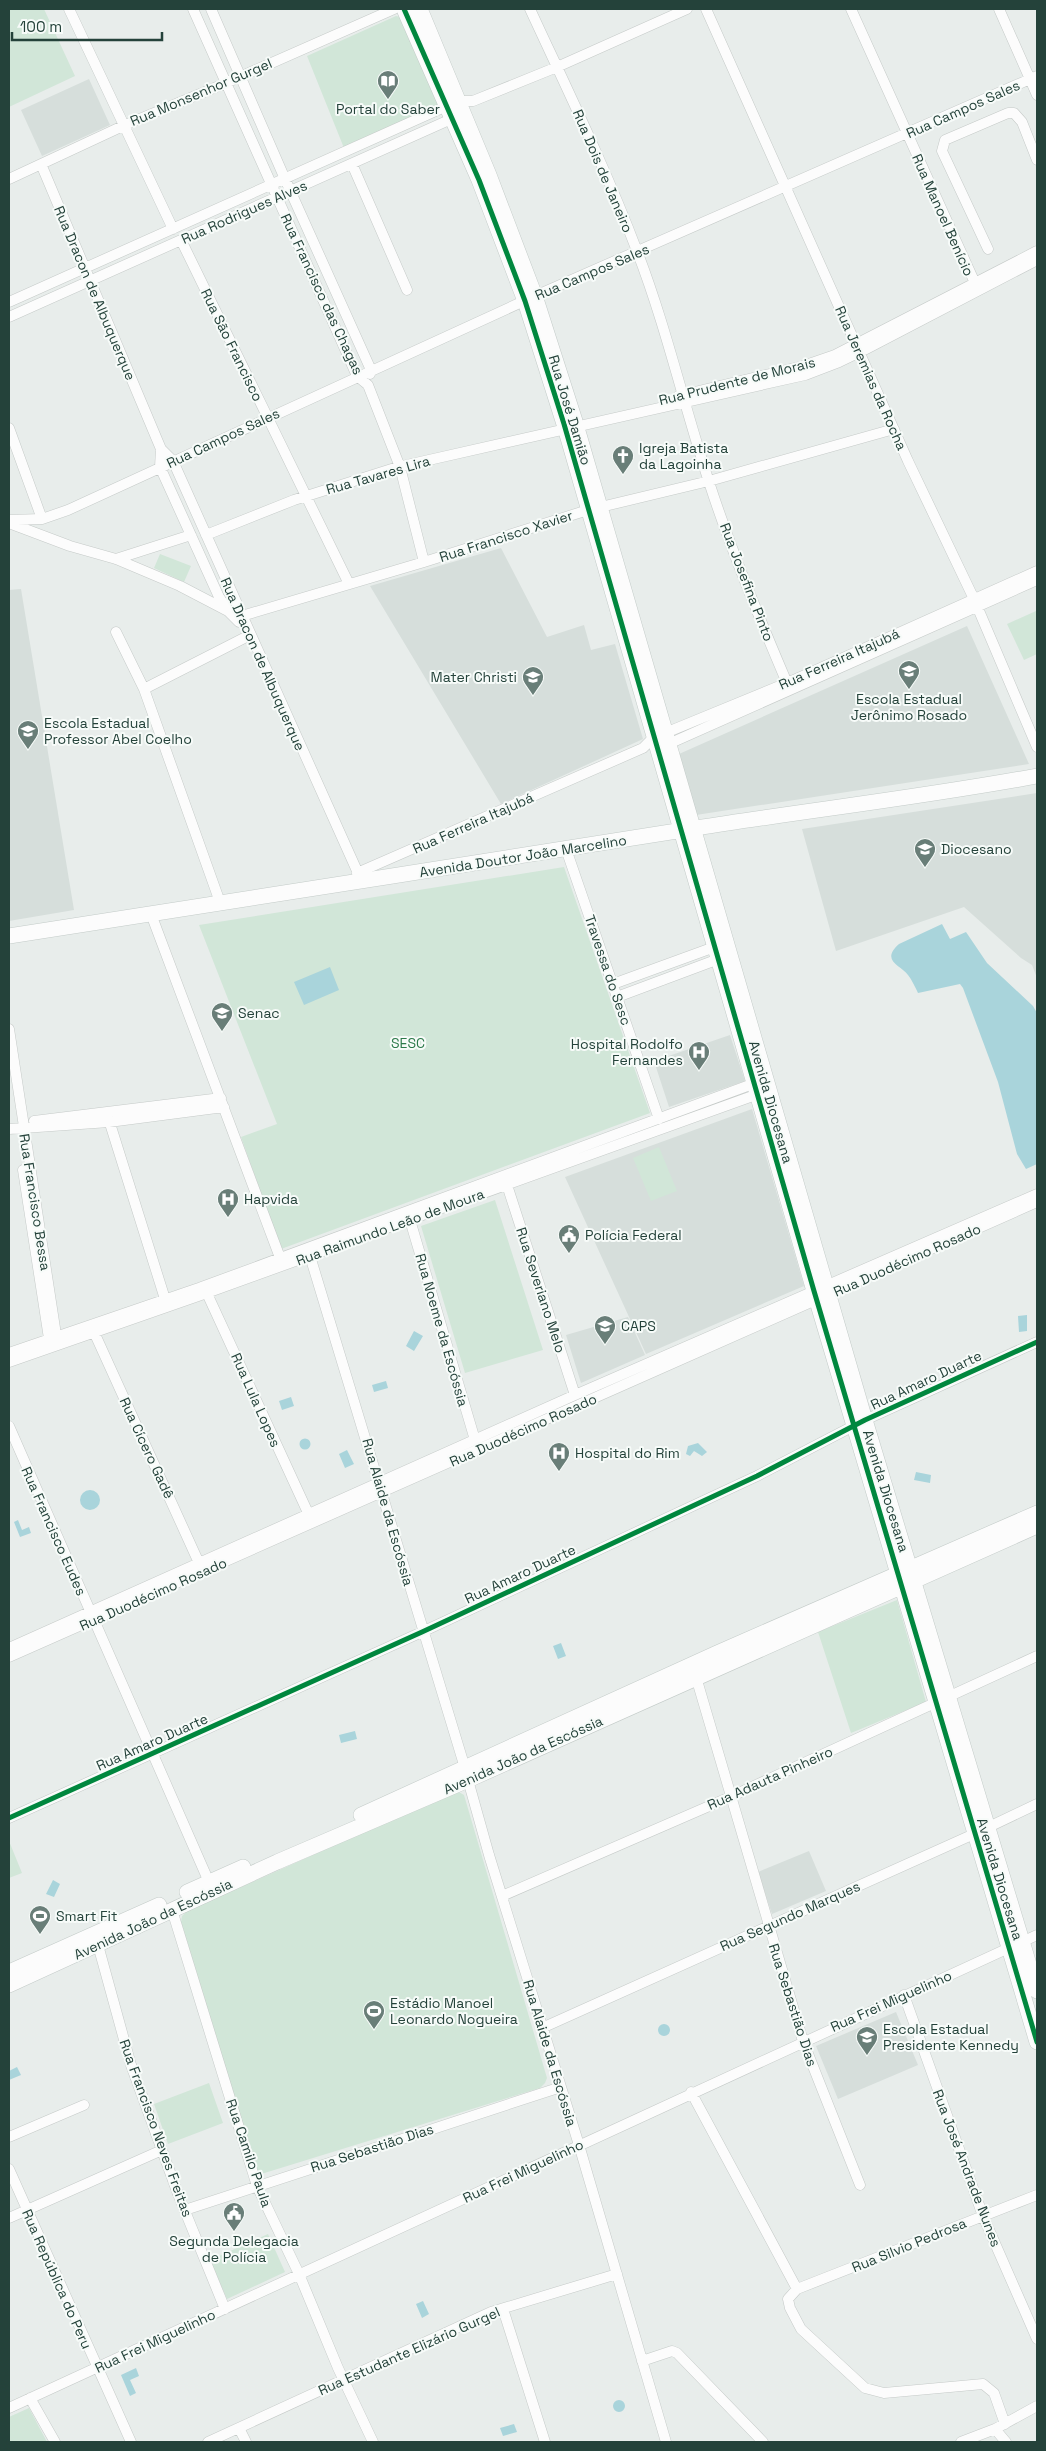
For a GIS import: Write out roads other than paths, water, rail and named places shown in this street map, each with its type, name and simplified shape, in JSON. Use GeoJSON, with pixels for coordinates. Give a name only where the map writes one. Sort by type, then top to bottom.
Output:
{"type":"FeatureCollection","features":[{"type":"Feature","properties":{"kind":"street"},"geometry":{"type":"LineString","coordinates":[[69,9],[173,229]]}},
{"type":"Feature","properties":{"kind":"street","name":"Rua Francisco das Chagas"},"geometry":{"type":"LineString","coordinates":[[193,9],[357,376],[368,385],[400,467],[424,562]]}},
{"type":"Feature","properties":{"kind":"street","name":"Rua Francisco das Chagas"},"geometry":{"type":"LineString","coordinates":[[211,9],[290,191],[371,370],[368,385]]}},
{"type":"Feature","properties":{"kind":"street","name":"Rua Monsenhor Gurgel"},"geometry":{"type":"LineString","coordinates":[[9,178],[125,124],[226,83],[394,9]]}},
{"type":"Feature","properties":{"kind":"street","name":"Rua José Damião"},"geometry":{"type":"LineString","coordinates":[[404,9],[455,110]]}},
{"type":"Feature","properties":{"kind":"street","name":"Rua José Damião"},"geometry":{"type":"LineString","coordinates":[[420,9],[455,110],[530,298],[567,426],[594,508],[657,742],[686,830]]}},
{"type":"Feature","properties":{"kind":"street","name":"Rua Dois de Janeiro"},"geometry":{"type":"LineString","coordinates":[[530,9],[600,160],[638,252],[685,398],[709,481]]}},
{"type":"Feature","properties":{"kind":"street","name":"Rua Rodrigues Alves"},"geometry":{"type":"LineString","coordinates":[[9,316],[352,164],[473,101],[557,68],[687,9]]}},
{"type":"Feature","properties":{"kind":"street","name":"Rua Jeremias da Rocha"},"geometry":{"type":"LineString","coordinates":[[706,9],[894,429],[976,603],[1037,747]]}},
{"type":"Feature","properties":{"kind":"street","name":"Rua Manoel Benício"},"geometry":{"type":"LineString","coordinates":[[851,9],[974,283]]}},
{"type":"Feature","properties":{"kind":"street"},"geometry":{"type":"LineString","coordinates":[[999,9],[1034,77],[1037,95]]}},
{"type":"Feature","properties":{"kind":"street","name":"Rua Campos Sales"},"geometry":{"type":"LineString","coordinates":[[9,522],[42,519],[68,510],[530,298],[1034,77]]}},
{"type":"Feature","properties":{"kind":"street","name":"Rua Rodrigues Alves"},"geometry":{"type":"LineString","coordinates":[[9,302],[285,179],[455,110]]}},
{"type":"Feature","properties":{"kind":"street"},"geometry":{"type":"LineString","coordinates":[[988,249],[942,151],[942,145],[945,140],[1008,113],[1014,113],[1022,122],[1037,160]]}},
{"type":"Feature","properties":{"kind":"street","name":"Rua Dracon de Albuquerque"},"geometry":{"type":"LineString","coordinates":[[41,164],[161,449],[173,461],[206,535],[234,615]]}},
{"type":"Feature","properties":{"kind":"street"},"geometry":{"type":"LineString","coordinates":[[352,164],[407,290]]}},
{"type":"Feature","properties":{"kind":"street","name":"Rua São Francisco"},"geometry":{"type":"LineString","coordinates":[[181,240],[349,584]]}},
{"type":"Feature","properties":{"kind":"street","name":"Rua Prudente de Morais"},"geometry":{"type":"LineString","coordinates":[[858,348],[974,283],[1037,251]]}},
{"type":"Feature","properties":{"kind":"street","name":"Rua Prudente de Morais"},"geometry":{"type":"LineString","coordinates":[[567,426],[685,398],[805,375],[1037,260]]}},
{"type":"Feature","properties":{"kind":"street","name":"Rua Tavares Lira"},"geometry":{"type":"LineString","coordinates":[[206,535],[306,496],[400,467],[567,426]]}},
{"type":"Feature","properties":{"kind":"street"},"geometry":{"type":"LineString","coordinates":[[9,428],[42,519]]}},
{"type":"Feature","properties":{"kind":"street","name":"Rua Francisco Xavier"},"geometry":{"type":"LineString","coordinates":[[234,615],[424,562],[594,508],[709,481],[894,429]]}},
{"type":"Feature","properties":{"kind":"street","name":"Rua Dracon de Albuquerque"},"geometry":{"type":"LineString","coordinates":[[161,449],[160,467],[219,598],[234,615]]}},
{"type":"Feature","properties":{"kind":"street","name":"Rua Josefina Pinto"},"geometry":{"type":"LineString","coordinates":[[709,481],[744,580],[787,683]]}},
{"type":"Feature","properties":{"kind":"street"},"geometry":{"type":"LineString","coordinates":[[9,522],[62,543],[116,560],[180,586],[234,615],[249,632],[144,689]]}},
{"type":"Feature","properties":{"kind":"street"},"geometry":{"type":"LineString","coordinates":[[116,560],[191,535]]}},
{"type":"Feature","properties":{"kind":"street","name":"Rua Ferreira Itajubá"},"geometry":{"type":"LineString","coordinates":[[657,742],[976,603],[1037,571]]}},
{"type":"Feature","properties":{"kind":"street","name":"Rua Ferreira Itajubá"},"geometry":{"type":"LineString","coordinates":[[359,878],[787,683],[976,603],[1037,580]]}},
{"type":"Feature","properties":{"kind":"street"},"geometry":{"type":"LineString","coordinates":[[116,632],[144,689],[221,904]]}},
{"type":"Feature","properties":{"kind":"street","name":"Rua Dracon de Albuquerque"},"geometry":{"type":"LineString","coordinates":[[249,632],[359,878]]}},
{"type":"Feature","properties":{"kind":"street","name":"Avenida Doutor João Marcelino"},"geometry":{"type":"LineString","coordinates":[[9,936],[221,904],[359,878],[943,793],[1037,776]]}},
{"type":"Feature","properties":{"kind":"street","name":"Avenida Diocesana"},"geometry":{"type":"LineString","coordinates":[[686,830],[860,1423],[1016,1944],[1037,2042]]}},
{"type":"Feature","properties":{"kind":"street","name":"Travessa do Sesc"},"geometry":{"type":"LineString","coordinates":[[566,849],[659,1119]]}},
{"type":"Feature","properties":{"kind":"street"},"geometry":{"type":"LineString","coordinates":[[151,914],[282,1262]]}},
{"type":"Feature","properties":{"kind":"street"},"geometry":{"type":"LineString","coordinates":[[613,984],[722,951]]}},
{"type":"Feature","properties":{"kind":"street"},"geometry":{"type":"LineString","coordinates":[[617,997],[722,951]]}},
{"type":"Feature","properties":{"kind":"street","name":"Rua Francisco Bessa"},"geometry":{"type":"LineString","coordinates":[[9,1029],[16,1126]]}},
{"type":"Feature","properties":{"kind":"street","name":"Rua Francisco Bessa"},"geometry":{"type":"LineString","coordinates":[[9,1077],[54,1342]]}},
{"type":"Feature","properties":{"kind":"street","name":"Rua Raimundo Leão de Moura"},"geometry":{"type":"LineString","coordinates":[[9,1352],[94,1332],[659,1119],[762,1087]]}},
{"type":"Feature","properties":{"kind":"street","name":"Rua Raimundo Leão de Moura"},"geometry":{"type":"LineString","coordinates":[[282,1262],[310,1256],[507,1185],[762,1087]]}},
{"type":"Feature","properties":{"kind":"street"},"geometry":{"type":"LineString","coordinates":[[16,1126],[108,1117],[223,1102]]}},
{"type":"Feature","properties":{"kind":"street"},"geometry":{"type":"LineString","coordinates":[[108,1117],[165,1299]]}},
{"type":"Feature","properties":{"kind":"street","name":"Rua Severiano Melo"},"geometry":{"type":"LineString","coordinates":[[507,1185],[575,1395]]}},
{"type":"Feature","properties":{"kind":"street","name":"Rua Duodécimo Rosado"},"geometry":{"type":"LineString","coordinates":[[9,1648],[92,1616],[822,1292],[1037,1194]]}},
{"type":"Feature","properties":{"kind":"street","name":"Rua Duodécimo Rosado"},"geometry":{"type":"LineString","coordinates":[[9,1657],[199,1563],[308,1515],[381,1487],[475,1440],[575,1395],[1037,1202]]}},
{"type":"Feature","properties":{"kind":"street","name":"Rua Noeme da Escóssia"},"geometry":{"type":"LineString","coordinates":[[410,1220],[475,1440]]}},
{"type":"Feature","properties":{"kind":"street","name":"Rua Alaide da Escóssia"},"geometry":{"type":"LineString","coordinates":[[310,1256],[381,1487],[422,1632],[467,1774],[666,2442]]}},
{"type":"Feature","properties":{"kind":"street","name":"Rua Raimundo Leão de Moura"},"geometry":{"type":"LineString","coordinates":[[9,1362],[54,1342],[165,1299],[206,1289]]}},
{"type":"Feature","properties":{"kind":"street","name":"Rua Lula Lopes"},"geometry":{"type":"LineString","coordinates":[[206,1289],[308,1515]]}},
{"type":"Feature","properties":{"kind":"street","name":"Rua Cícero Gadê"},"geometry":{"type":"LineString","coordinates":[[94,1332],[199,1563]]}},
{"type":"Feature","properties":{"kind":"street","name":"Rua Amaro Duarte"},"geometry":{"type":"LineString","coordinates":[[9,1818],[422,1632],[757,1476],[860,1423],[1037,1342]]}},
{"type":"Feature","properties":{"kind":"street","name":"Rua Francisco Eudes"},"geometry":{"type":"LineString","coordinates":[[9,1426],[209,1882]]}},
{"type":"Feature","properties":{"kind":"street","name":"Avenida João da Escóssia"},"geometry":{"type":"LineString","coordinates":[[9,1972],[209,1882],[696,1677],[906,1578],[1037,1513]]}},
{"type":"Feature","properties":{"kind":"street","name":"Avenida João da Escóssia"},"geometry":{"type":"LineString","coordinates":[[9,1985],[467,1774],[717,1653],[1037,1526]]}},
{"type":"Feature","properties":{"kind":"street","name":"Rua Adauta Pinheiro"},"geometry":{"type":"LineString","coordinates":[[502,1896],[730,1797],[1037,1656]]}},
{"type":"Feature","properties":{"kind":"street","name":"Rua Sebastião Dias"},"geometry":{"type":"LineString","coordinates":[[696,1677],[802,2041],[860,2185]]}},
{"type":"Feature","properties":{"kind":"street","name":"Rua Segundo Marques"},"geometry":{"type":"LineString","coordinates":[[542,2028],[981,1831],[1037,1804]]}},
{"type":"Feature","properties":{"kind":"street","name":"Rua Camilo Paula"},"geometry":{"type":"LineString","coordinates":[[172,1910],[247,2157],[343,2380],[373,2442]]}},
{"type":"Feature","properties":{"kind":"street","name":"Rua Frei Miguelinho"},"geometry":{"type":"LineString","coordinates":[[9,2408],[691,2092],[1037,1935]]}},
{"type":"Feature","properties":{"kind":"street","name":"Avenida Diocesana"},"geometry":{"type":"LineString","coordinates":[[1016,1944],[1037,1991]]}},
{"type":"Feature","properties":{"kind":"street","name":"Rua Francisco Neves Freitas"},"geometry":{"type":"LineString","coordinates":[[98,1945],[131,2065],[185,2210],[225,2309]]}},
{"type":"Feature","properties":{"kind":"street","name":"Rua José Andrade Nunes"},"geometry":{"type":"LineString","coordinates":[[904,1996],[983,2216],[1037,2339]]}},
{"type":"Feature","properties":{"kind":"street","name":"Rua Sebastião Dias"},"geometry":{"type":"LineString","coordinates":[[185,2210],[561,2087]]}},
{"type":"Feature","properties":{"kind":"street"},"geometry":{"type":"LineString","coordinates":[[691,2092],[797,2289],[790,2295],[788,2302],[801,2328],[865,2388],[884,2394],[983,2384],[994,2393],[1005,2424]]}},
{"type":"Feature","properties":{"kind":"street"},"geometry":{"type":"LineString","coordinates":[[9,2136],[84,2105]]}},
{"type":"Feature","properties":{"kind":"street"},"geometry":{"type":"LineString","coordinates":[[9,2218],[162,2150]]}},
{"type":"Feature","properties":{"kind":"street","name":"Rua República do Peru"},"geometry":{"type":"LineString","coordinates":[[9,2169],[96,2368],[131,2442]]}},
{"type":"Feature","properties":{"kind":"street","name":"Rua Silvio Pedrosa"},"geometry":{"type":"LineString","coordinates":[[797,2289],[1037,2195]]}},
{"type":"Feature","properties":{"kind":"street","name":"Rua Estudante Elizário Gurgel"},"geometry":{"type":"LineString","coordinates":[[208,2442],[491,2312],[616,2274]]}},
{"type":"Feature","properties":{"kind":"street"},"geometry":{"type":"LineString","coordinates":[[503,2309],[545,2442]]}},
{"type":"Feature","properties":{"kind":"street"},"geometry":{"type":"LineString","coordinates":[[642,2361],[672,2351],[677,2353],[763,2442]]}},
{"type":"Feature","properties":{"kind":"street"},"geometry":{"type":"LineString","coordinates":[[30,2398],[55,2442]]}},
{"type":"Feature","properties":{"kind":"street"},"geometry":{"type":"LineString","coordinates":[[961,2442],[996,2429],[1037,2406]]}},
{"type":"Feature","properties":{"kind":"street"},"geometry":{"type":"LineString","coordinates":[[239,2428],[246,2442]]}},
{"type":"Feature","properties":{"kind":"street"},"geometry":{"type":"LineString","coordinates":[[996,2429],[1006,2442]]}},
{"type":"Feature","properties":{"kind":"water"},"geometry":{"type":"Polygon","coordinates":[[[942,924],[950,939],[966,932],[987,963],[1033,1006],[1037,1013],[1037,1164],[1026,1169],[1017,1154],[998,1082],[963,988],[960,984],[918,993],[905,971],[892,959],[891,955],[899,944],[942,924]]]}},
{"type":"Feature","properties":{"kind":"water"},"geometry":{"type":"Polygon","coordinates":[[[330,967],[339,990],[304,1005],[294,982],[330,967]]]}},
{"type":"Feature","properties":{"kind":"water"},"geometry":{"type":"Polygon","coordinates":[[[1027,1315],[1027,1331],[1019,1332],[1018,1316],[1027,1315]]]}},
{"type":"Feature","properties":{"kind":"water"},"geometry":{"type":"Polygon","coordinates":[[[414,1331],[423,1336],[414,1351],[406,1346],[414,1331]]]}},
{"type":"Feature","properties":{"kind":"water"},"geometry":{"type":"Polygon","coordinates":[[[386,1381],[388,1388],[374,1392],[372,1385],[386,1381]]]}},
{"type":"Feature","properties":{"kind":"water"},"geometry":{"type":"Polygon","coordinates":[[[291,1397],[294,1406],[282,1410],[279,1401],[291,1397]]]}},
{"type":"Feature","properties":{"kind":"water"},"geometry":{"type":"Polygon","coordinates":[[[305,1438],[311,1444],[305,1450],[299,1444],[305,1438]]]}},
{"type":"Feature","properties":{"kind":"water"},"geometry":{"type":"Polygon","coordinates":[[[698,1443],[707,1452],[702,1456],[694,1451],[690,1456],[686,1454],[688,1446],[698,1443]]]}},
{"type":"Feature","properties":{"kind":"water"},"geometry":{"type":"Polygon","coordinates":[[[347,1450],[354,1464],[345,1468],[339,1454],[347,1450]]]}},
{"type":"Feature","properties":{"kind":"water"},"geometry":{"type":"Polygon","coordinates":[[[916,1472],[931,1475],[930,1483],[914,1480],[916,1472]]]}},
{"type":"Feature","properties":{"kind":"water"},"geometry":{"type":"Polygon","coordinates":[[[90,1490],[97,1493],[100,1500],[97,1507],[90,1510],[83,1507],[80,1500],[83,1493],[90,1490]]]}},
{"type":"Feature","properties":{"kind":"water"},"geometry":{"type":"Polygon","coordinates":[[[18,1520],[22,1530],[29,1527],[31,1533],[20,1537],[14,1522],[18,1520]]]}},
{"type":"Feature","properties":{"kind":"water"},"geometry":{"type":"Polygon","coordinates":[[[561,1643],[566,1656],[558,1659],[553,1646],[561,1643]]]}},
{"type":"Feature","properties":{"kind":"water"},"geometry":{"type":"Polygon","coordinates":[[[355,1731],[357,1739],[341,1743],[339,1735],[355,1731]]]}},
{"type":"Feature","properties":{"kind":"water"},"geometry":{"type":"Polygon","coordinates":[[[53,1880],[60,1884],[54,1897],[46,1894],[53,1880]]]}},
{"type":"Feature","properties":{"kind":"water"},"geometry":{"type":"Polygon","coordinates":[[[664,2024],[670,2030],[664,2036],[658,2030],[664,2024]]]}},
{"type":"Feature","properties":{"kind":"water"},"geometry":{"type":"Polygon","coordinates":[[[17,2067],[21,2075],[9,2080],[9,2071],[17,2067]]]}},
{"type":"Feature","properties":{"kind":"water"},"geometry":{"type":"Polygon","coordinates":[[[423,2301],[429,2314],[422,2318],[416,2304],[423,2301]]]}},
{"type":"Feature","properties":{"kind":"water"},"geometry":{"type":"Polygon","coordinates":[[[136,2368],[139,2376],[130,2380],[136,2393],[130,2396],[121,2375],[136,2368]]]}},
{"type":"Feature","properties":{"kind":"water"},"geometry":{"type":"Polygon","coordinates":[[[619,2400],[625,2406],[619,2412],[613,2406],[619,2400]]]}},
{"type":"Feature","properties":{"kind":"water"},"geometry":{"type":"Polygon","coordinates":[[[514,2424],[517,2432],[503,2436],[500,2428],[514,2424]]]}},
{"type":"Feature","properties":{"kind":"place","name":"Portal do Saber"},"geometry":{"type":"Point","coordinates":[388,100]}},
{"type":"Feature","properties":{"kind":"place","name":"Igreja Batista da Lagoinha"},"geometry":{"type":"Point","coordinates":[623,475]}},
{"type":"Feature","properties":{"kind":"place","name":"Escola Estadual Jerônimo Rosado"},"geometry":{"type":"Point","coordinates":[909,690]}},
{"type":"Feature","properties":{"kind":"place","name":"Mater Christi"},"geometry":{"type":"Point","coordinates":[533,696]}},
{"type":"Feature","properties":{"kind":"place","name":"Escola Estadual Professor Abel Coelho"},"geometry":{"type":"Point","coordinates":[28,750]}},
{"type":"Feature","properties":{"kind":"place","name":"Diocesano"},"geometry":{"type":"Point","coordinates":[925,868]}},
{"type":"Feature","properties":{"kind":"place","name":"Senac"},"geometry":{"type":"Point","coordinates":[222,1032]}},
{"type":"Feature","properties":{"kind":"place","name":"Hospital Rodolfo Fernandes"},"geometry":{"type":"Point","coordinates":[699,1071]}},
{"type":"Feature","properties":{"kind":"place","name":"Hapvida"},"geometry":{"type":"Point","coordinates":[228,1218]}},
{"type":"Feature","properties":{"kind":"place","name":"Polícia Federal"},"geometry":{"type":"Point","coordinates":[569,1254]}},
{"type":"Feature","properties":{"kind":"place","name":"CAPS"},"geometry":{"type":"Point","coordinates":[605,1345]}},
{"type":"Feature","properties":{"kind":"place","name":"Hospital do Rim"},"geometry":{"type":"Point","coordinates":[559,1472]}},
{"type":"Feature","properties":{"kind":"place","name":"Smart Fit"},"geometry":{"type":"Point","coordinates":[40,1935]}},
{"type":"Feature","properties":{"kind":"place","name":"Estádio Manoel Leonardo Nogueira"},"geometry":{"type":"Point","coordinates":[374,2030]}},
{"type":"Feature","properties":{"kind":"place","name":"Escola Estadual Presidente Kennedy"},"geometry":{"type":"Point","coordinates":[867,2056]}},
{"type":"Feature","properties":{"kind":"place","name":"Segunda Delegacia de Polícia"},"geometry":{"type":"Point","coordinates":[234,2232]}},
{"type":"Feature","properties":{"kind":"park label","name":"SESC"},"geometry":{"type":"Point","coordinates":[408,1043]}}]}
